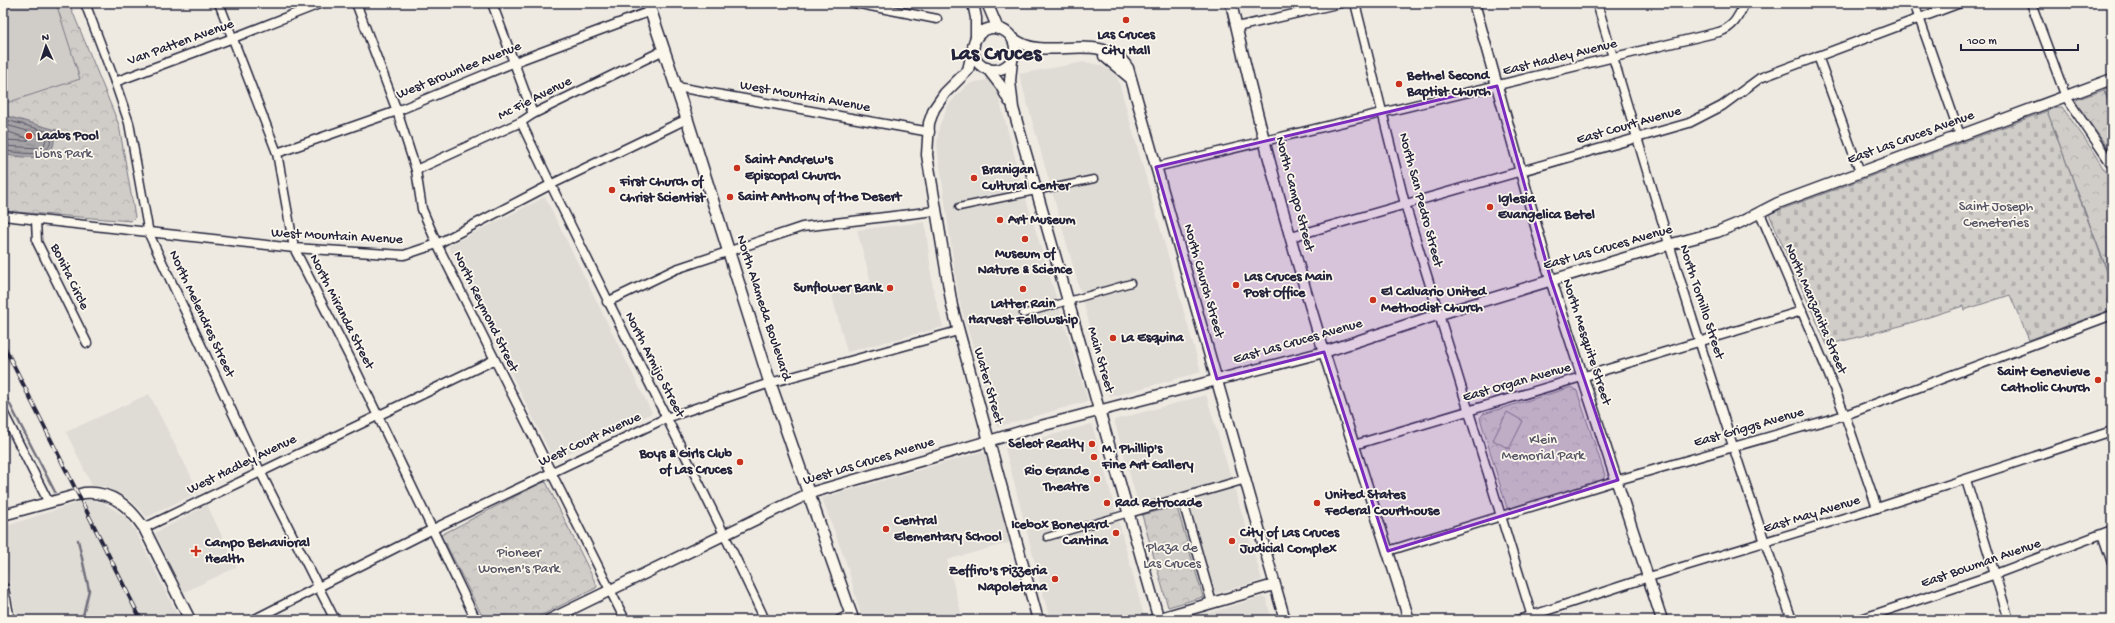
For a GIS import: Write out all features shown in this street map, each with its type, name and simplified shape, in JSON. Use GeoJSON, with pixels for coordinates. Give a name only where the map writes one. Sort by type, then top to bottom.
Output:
{"type":"FeatureCollection","features":[{"type":"Feature","properties":{"kind":"main road","name":"North Alameda Boulevard"},"geometry":{"type":"LineString","coordinates":[[650,7],[770,382],[852,616]]}},
{"type":"Feature","properties":{"kind":"street","name":"North Melendres Street"},"geometry":{"type":"LineString","coordinates":[[85,3],[129,124],[149,234],[260,471],[336,620]]}},
{"type":"Feature","properties":{"kind":"street","name":"North Miranda Street"},"geometry":{"type":"LineString","coordinates":[[220,3],[277,153],[294,248],[433,529],[476,620]]}},
{"type":"Feature","properties":{"kind":"street","name":"Van Patten Avenue"},"geometry":{"type":"LineString","coordinates":[[115,82],[322,3]]}},
{"type":"Feature","properties":{"kind":"street","name":"North Reymond Street"},"geometry":{"type":"LineString","coordinates":[[356,3],[397,111],[416,170],[422,209],[437,244],[550,473],[625,620]]}},
{"type":"Feature","properties":{"kind":"street"},"geometry":{"type":"LineString","coordinates":[[492,3],[533,114]]}},
{"type":"Feature","properties":{"kind":"street"},"geometry":{"type":"LineString","coordinates":[[855,3],[937,19]]}},
{"type":"Feature","properties":{"kind":"street"},"geometry":{"type":"LineString","coordinates":[[973,3],[976,18],[975,58],[985,68],[997,70],[1003,68],[1012,59],[1015,47],[1012,38],[998,29],[986,3]]}},
{"type":"Feature","properties":{"kind":"street","name":"North Campo Street"},"geometry":{"type":"LineString","coordinates":[[1231,3],[1264,142],[1324,352],[1409,620]]}},
{"type":"Feature","properties":{"kind":"street"},"geometry":{"type":"LineString","coordinates":[[1237,27],[1341,3]]}},
{"type":"Feature","properties":{"kind":"street","name":"North San Pedro Street"},"geometry":{"type":"LineString","coordinates":[[1355,3],[1405,204],[1440,314],[1532,618]]}},
{"type":"Feature","properties":{"kind":"street","name":"North Mesquite Street"},"geometry":{"type":"LineString","coordinates":[[1474,3],[1551,280],[1582,377],[1618,480],[1662,620]]}},
{"type":"Feature","properties":{"kind":"street","name":"North Tornillo Street"},"geometry":{"type":"LineString","coordinates":[[1597,3],[1668,245],[1765,543],[1792,620]]}},
{"type":"Feature","properties":{"kind":"street","name":"East Hadley Avenue"},"geometry":{"type":"LineString","coordinates":[[1156,167],[1218,151],[1264,142],[1383,114],[1728,29],[1734,24],[1745,3]]}},
{"type":"Feature","properties":{"kind":"street"},"geometry":{"type":"LineString","coordinates":[[1914,3],[1960,135]]}},
{"type":"Feature","properties":{"kind":"street","name":"East Court Avenue"},"geometry":{"type":"LineString","coordinates":[[1291,237],[1689,123],[1705,116],[1760,78],[1960,3]]}},
{"type":"Feature","properties":{"kind":"street"},"geometry":{"type":"LineString","coordinates":[[2031,3],[2066,96],[2112,165]]}},
{"type":"Feature","properties":{"kind":"street","name":"West Brownlee Avenue"},"geometry":{"type":"LineString","coordinates":[[277,153],[397,111],[650,7]]}},
{"type":"Feature","properties":{"kind":"street"},"geometry":{"type":"LineString","coordinates":[[975,42],[985,30],[998,29]]}},
{"type":"Feature","properties":{"kind":"street","name":"North Church Street"},"geometry":{"type":"LineString","coordinates":[[1012,38],[1029,48],[1073,47],[1100,49],[1112,53],[1124,62],[1128,68],[1129,77],[1246,479],[1274,585],[1285,620]]}},
{"type":"Feature","properties":{"kind":"street","name":"Water Street"},"geometry":{"type":"LineString","coordinates":[[975,42],[968,70],[945,93],[934,109],[929,123],[930,132],[927,155],[946,279],[958,331],[1038,620]]}},
{"type":"Feature","properties":{"kind":"street","name":"Mc Fie Avenue"},"geometry":{"type":"LineString","coordinates":[[416,170],[521,122],[533,114],[664,50]]}},
{"type":"Feature","properties":{"kind":"street"},"geometry":{"type":"LineString","coordinates":[[1012,59],[1038,53],[1086,52],[1107,58],[1129,77]]}},
{"type":"Feature","properties":{"kind":"street"},"geometry":{"type":"LineString","coordinates":[[1818,56],[1860,172]]}},
{"type":"Feature","properties":{"kind":"street","name":"Main Street"},"geometry":{"type":"LineString","coordinates":[[1012,59],[1010,81],[1013,108],[1100,410],[1157,619]]}},
{"type":"Feature","properties":{"kind":"street","name":"Water Street"},"geometry":{"type":"LineString","coordinates":[[930,132],[934,126],[938,112],[950,94],[972,73],[985,68]]}},
{"type":"Feature","properties":{"kind":"street","name":"Main Street"},"geometry":{"type":"LineString","coordinates":[[985,68],[1001,86],[1013,108]]}},
{"type":"Feature","properties":{"kind":"street","name":"East Las Cruces Avenue"},"geometry":{"type":"LineString","coordinates":[[1100,410],[1324,352],[1551,280],[1717,232],[1760,213],[1778,203],[2112,79]]}},
{"type":"Feature","properties":{"kind":"street","name":"West Mountain Avenue"},"geometry":{"type":"LineString","coordinates":[[676,87],[930,132]]}},
{"type":"Feature","properties":{"kind":"street","name":"West Mountain Avenue"},"geometry":{"type":"LineString","coordinates":[[3,216],[149,234],[294,248],[404,255],[437,244],[550,185],[687,119]]}},
{"type":"Feature","properties":{"kind":"street","name":"North Armijo Street"},"geometry":{"type":"LineString","coordinates":[[521,122],[607,302],[726,535],[764,620]]}},
{"type":"Feature","properties":{"kind":"street"},"geometry":{"type":"LineString","coordinates":[[960,207],[1094,179]]}},
{"type":"Feature","properties":{"kind":"street"},"geometry":{"type":"LineString","coordinates":[[607,302],[676,269],[802,227],[935,211]]}},
{"type":"Feature","properties":{"kind":"street","name":"North Manzanita Street"},"geometry":{"type":"LineString","coordinates":[[1760,213],[1845,415],[1877,508]]}},
{"type":"Feature","properties":{"kind":"street","name":"Bonita Circle"},"geometry":{"type":"LineString","coordinates":[[36,220],[37,242],[87,343]]}},
{"type":"Feature","properties":{"kind":"street"},"geometry":{"type":"LineString","coordinates":[[1023,314],[1131,283]]}},
{"type":"Feature","properties":{"kind":"street","name":"East Organ Avenue"},"geometry":{"type":"LineString","coordinates":[[1354,445],[1802,311]]}},
{"type":"Feature","properties":{"kind":"street","name":"East Griggs Avenue"},"geometry":{"type":"LineString","coordinates":[[1388,551],[1618,480],[1845,415],[2112,315]]}},
{"type":"Feature","properties":{"kind":"street","name":"West Court Avenue"},"geometry":{"type":"LineString","coordinates":[[252,620],[433,529],[666,418],[770,382],[958,331]]}},
{"type":"Feature","properties":{"kind":"street","name":"West Hadley Avenue"},"geometry":{"type":"LineString","coordinates":[[144,528],[494,360]]}},
{"type":"Feature","properties":{"kind":"street","name":"West Las Cruces Avenue"},"geometry":{"type":"LineString","coordinates":[[549,620],[810,493],[1100,410]]}},
{"type":"Feature","properties":{"kind":"street"},"geometry":{"type":"LineString","coordinates":[[3,412],[49,503]]}},
{"type":"Feature","properties":{"kind":"street","name":"East May Avenue"},"geometry":{"type":"LineString","coordinates":[[1518,620],[1532,618],[1649,577],[1765,543],[1966,480],[2112,431]]}},
{"type":"Feature","properties":{"kind":"street"},"geometry":{"type":"LineString","coordinates":[[1047,537],[1246,479]]}},
{"type":"Feature","properties":{"kind":"street"},"geometry":{"type":"LineString","coordinates":[[1966,480],[2008,620]]}},
{"type":"Feature","properties":{"kind":"street"},"geometry":{"type":"LineString","coordinates":[[3,515],[84,493],[107,495],[126,506],[144,528],[190,620]]}},
{"type":"Feature","properties":{"kind":"street"},"geometry":{"type":"LineString","coordinates":[[1182,498],[1212,603]]}},
{"type":"Feature","properties":{"kind":"street","name":"East Bowman Avenue"},"geometry":{"type":"LineString","coordinates":[[1858,620],[1993,574],[2112,530]]}},
{"type":"Feature","properties":{"kind":"street"},"geometry":{"type":"LineString","coordinates":[[2102,534],[2112,563]]}},
{"type":"Feature","properties":{"kind":"street"},"geometry":{"type":"LineString","coordinates":[[1157,619],[1274,585]]}},
{"type":"Feature","properties":{"kind":"street"},"geometry":{"type":"LineString","coordinates":[[3,588],[9,620]]}},
{"type":"Feature","properties":{"kind":"street"},"geometry":{"type":"LineString","coordinates":[[839,620],[852,616]]}},
{"type":"Feature","properties":{"kind":"highlighted area"},"geometry":{"type":"Polygon","coordinates":[[[1497,86],[1551,280],[1618,480],[1388,551],[1324,352],[1217,379],[1156,167],[1497,86]]]}},
{"type":"Feature","properties":{"kind":"shaded area"},"geometry":{"type":"Polygon","coordinates":[[[1085,62],[1100,65],[1111,71],[1118,79],[1201,372],[1110,397],[1019,74],[1085,62]]]}},
{"type":"Feature","properties":{"kind":"shaded area"},"geometry":{"type":"Polygon","coordinates":[[[988,80],[995,83],[1026,199],[1088,401],[997,427],[959,300],[937,145],[939,127],[948,106],[967,85],[988,80]]]}},
{"type":"Feature","properties":{"kind":"shaded area"},"geometry":{"type":"Polygon","coordinates":[[[545,197],[652,413],[554,460],[448,246],[545,197]]]}},
{"type":"Feature","properties":{"kind":"shaded area"},"geometry":{"type":"Polygon","coordinates":[[[925,222],[933,289],[943,327],[847,352],[831,292],[871,282],[857,230],[925,222]]]}},
{"type":"Feature","properties":{"kind":"shaded area"},"geometry":{"type":"Polygon","coordinates":[[[149,394],[199,492],[147,517],[133,502],[123,495],[103,486],[92,486],[66,432],[149,394]]]}},
{"type":"Feature","properties":{"kind":"shaded area"},"geometry":{"type":"Polygon","coordinates":[[[1206,395],[1262,580],[1168,607],[1114,420],[1206,395]]]}},
{"type":"Feature","properties":{"kind":"shaded area"},"geometry":{"type":"Polygon","coordinates":[[[1092,424],[1144,616],[1129,620],[1050,620],[1005,448],[1092,424]]]}},
{"type":"Feature","properties":{"kind":"shaded area","name":"Central Elementary School"},"geometry":{"type":"Polygon","coordinates":[[[982,452],[986,455],[1012,542],[947,560],[963,620],[862,620],[848,568],[822,498],[982,452]]]}},
{"type":"Feature","properties":{"kind":"shaded area"},"geometry":{"type":"Polygon","coordinates":[[[86,500],[102,502],[126,517],[136,532],[180,620],[17,620],[3,546],[3,527],[86,500]]]}},
{"type":"Feature","properties":{"kind":"shaded area","name":"Campo Behavioral Health"},"geometry":{"type":"Polygon","coordinates":[[[207,505],[237,567],[184,592],[155,533],[207,505]]]}},
{"type":"Feature","properties":{"kind":"shaded area"},"geometry":{"type":"Polygon","coordinates":[[[1262,597],[1266,598],[1272,620],[1185,620],[1262,597]]]}},
{"type":"Feature","properties":{"kind":"green space","name":"Lions Park"},"geometry":{"type":"Polygon","coordinates":[[[3,3],[69,3],[119,125],[135,217],[131,221],[3,211],[3,3]]]}},
{"type":"Feature","properties":{"kind":"green space"},"geometry":{"type":"Polygon","coordinates":[[[15,3],[56,3],[80,79],[3,104],[3,7],[15,3]]]}},
{"type":"Feature","properties":{"kind":"green space"},"geometry":{"type":"Polygon","coordinates":[[[2112,86],[2112,111],[2104,89],[2112,86]]]}},
{"type":"Feature","properties":{"kind":"green space"},"geometry":{"type":"Polygon","coordinates":[[[2104,90],[2112,113],[2112,154],[2075,102],[2078,99],[2104,90]]]}},
{"type":"Feature","properties":{"kind":"green space"},"geometry":{"type":"Polygon","coordinates":[[[2057,107],[2062,107],[2085,139],[2112,182],[2112,283],[2047,111],[2057,107]]]}},
{"type":"Feature","properties":{"kind":"green space","name":"Saint Joseph Cemeteries"},"geometry":{"type":"Polygon","coordinates":[[[2047,111],[2112,285],[2112,309],[2029,340],[2010,295],[1964,310],[1963,306],[1904,325],[1827,345],[1769,214],[2047,111]]]}},
{"type":"Feature","properties":{"kind":"green space","name":"Klein Memorial Park"},"geometry":{"type":"Polygon","coordinates":[[[1572,387],[1577,391],[1605,475],[1602,481],[1510,509],[1507,508],[1480,418],[1483,414],[1572,387]]]}},
{"type":"Feature","properties":{"kind":"green space"},"geometry":{"type":"Polygon","coordinates":[[[1507,412],[1523,421],[1509,449],[1493,440],[1507,412]]]}},
{"type":"Feature","properties":{"kind":"green space","name":"Pioneer Women's Park"},"geometry":{"type":"Polygon","coordinates":[[[546,482],[597,586],[596,588],[532,620],[484,620],[445,542],[442,540],[441,535],[541,483],[546,482]]]}},
{"type":"Feature","properties":{"kind":"green space","name":"Plaza de Las Cruces"},"geometry":{"type":"Polygon","coordinates":[[[1174,507],[1177,508],[1203,597],[1168,607],[1142,515],[1174,507]]]}},
{"type":"Feature","properties":{"kind":"water","name":"Laabs Pool"},"geometry":{"type":"Polygon","coordinates":[[[3,115],[60,131],[54,132],[54,143],[51,150],[46,155],[39,157],[3,155],[3,115]]]}},
{"type":"Feature","properties":{"kind":"waterway"},"geometry":{"type":"LineString","coordinates":[[3,391],[55,492]]}},
{"type":"Feature","properties":{"kind":"waterway"},"geometry":{"type":"LineString","coordinates":[[78,540],[89,590],[82,620]]}},
{"type":"Feature","properties":{"kind":"railway"},"geometry":{"type":"LineString","coordinates":[[3,344],[141,620]]}},
{"type":"Feature","properties":{"kind":"place","name":"Las Cruces City Hall"},"geometry":{"type":"Point","coordinates":[1126,20]}},
{"type":"Feature","properties":{"kind":"place","name":"Bethel Second Baptist Church"},"geometry":{"type":"Point","coordinates":[1399,84]}},
{"type":"Feature","properties":{"kind":"place","name":"Laabs Pool"},"geometry":{"type":"Point","coordinates":[29,136]}},
{"type":"Feature","properties":{"kind":"place","name":"Saint Andrew's Episcopal Church"},"geometry":{"type":"Point","coordinates":[737,168]}},
{"type":"Feature","properties":{"kind":"place","name":"Branigan Cultural Center"},"geometry":{"type":"Point","coordinates":[974,178]}},
{"type":"Feature","properties":{"kind":"place","name":"First Church of Christ Scientist"},"geometry":{"type":"Point","coordinates":[612,190]}},
{"type":"Feature","properties":{"kind":"place","name":"Saint Anthony of the Desert"},"geometry":{"type":"Point","coordinates":[730,197]}},
{"type":"Feature","properties":{"kind":"place","name":"Iglesia Evangelica Betel"},"geometry":{"type":"Point","coordinates":[1490,207]}},
{"type":"Feature","properties":{"kind":"place","name":"Art Museum"},"geometry":{"type":"Point","coordinates":[1000,220]}},
{"type":"Feature","properties":{"kind":"place","name":"Museum of Nature & Science"},"geometry":{"type":"Point","coordinates":[1025,239]}},
{"type":"Feature","properties":{"kind":"place","name":"Las Cruces Main Post Office"},"geometry":{"type":"Point","coordinates":[1236,285]}},
{"type":"Feature","properties":{"kind":"place","name":"Sunflower Bank"},"geometry":{"type":"Point","coordinates":[890,288]}},
{"type":"Feature","properties":{"kind":"place","name":"Latter Rain Harvest Fellowship"},"geometry":{"type":"Point","coordinates":[1023,289]}},
{"type":"Feature","properties":{"kind":"place","name":"El Calvario United Methodist Church"},"geometry":{"type":"Point","coordinates":[1373,300]}},
{"type":"Feature","properties":{"kind":"place","name":"La Esquina"},"geometry":{"type":"Point","coordinates":[1113,338]}},
{"type":"Feature","properties":{"kind":"place","name":"Saint Genevieve Catholic Church"},"geometry":{"type":"Point","coordinates":[2098,380]}},
{"type":"Feature","properties":{"kind":"place","name":"Select Realty"},"geometry":{"type":"Point","coordinates":[1092,444]}},
{"type":"Feature","properties":{"kind":"place","name":"M. Phillip's Fine Art Gallery"},"geometry":{"type":"Point","coordinates":[1094,457]}},
{"type":"Feature","properties":{"kind":"place","name":"Boys & Girls Club of Las Cruces"},"geometry":{"type":"Point","coordinates":[740,462]}},
{"type":"Feature","properties":{"kind":"place","name":"Rio Grande Theatre"},"geometry":{"type":"Point","coordinates":[1097,479]}},
{"type":"Feature","properties":{"kind":"place","name":"Rad Retrocade"},"geometry":{"type":"Point","coordinates":[1107,503]}},
{"type":"Feature","properties":{"kind":"place","name":"United States Federal Courthouse"},"geometry":{"type":"Point","coordinates":[1317,503]}},
{"type":"Feature","properties":{"kind":"place","name":"Central Elementary School"},"geometry":{"type":"Point","coordinates":[886,529]}},
{"type":"Feature","properties":{"kind":"place","name":"Icebox Boneyard Cantina"},"geometry":{"type":"Point","coordinates":[1116,533]}},
{"type":"Feature","properties":{"kind":"place","name":"City of Las Cruces Judicial Complex"},"geometry":{"type":"Point","coordinates":[1232,541]}},
{"type":"Feature","properties":{"kind":"place","name":"Campo Behavioral Health"},"geometry":{"type":"Point","coordinates":[196,551]}},
{"type":"Feature","properties":{"kind":"place","name":"Zeffiro's Pizzeria Napoletana"},"geometry":{"type":"Point","coordinates":[1055,579]}},
{"type":"Feature","properties":{"kind":"district","name":"Las Cruces"},"geometry":{"type":"Point","coordinates":[996,55]}}]}
